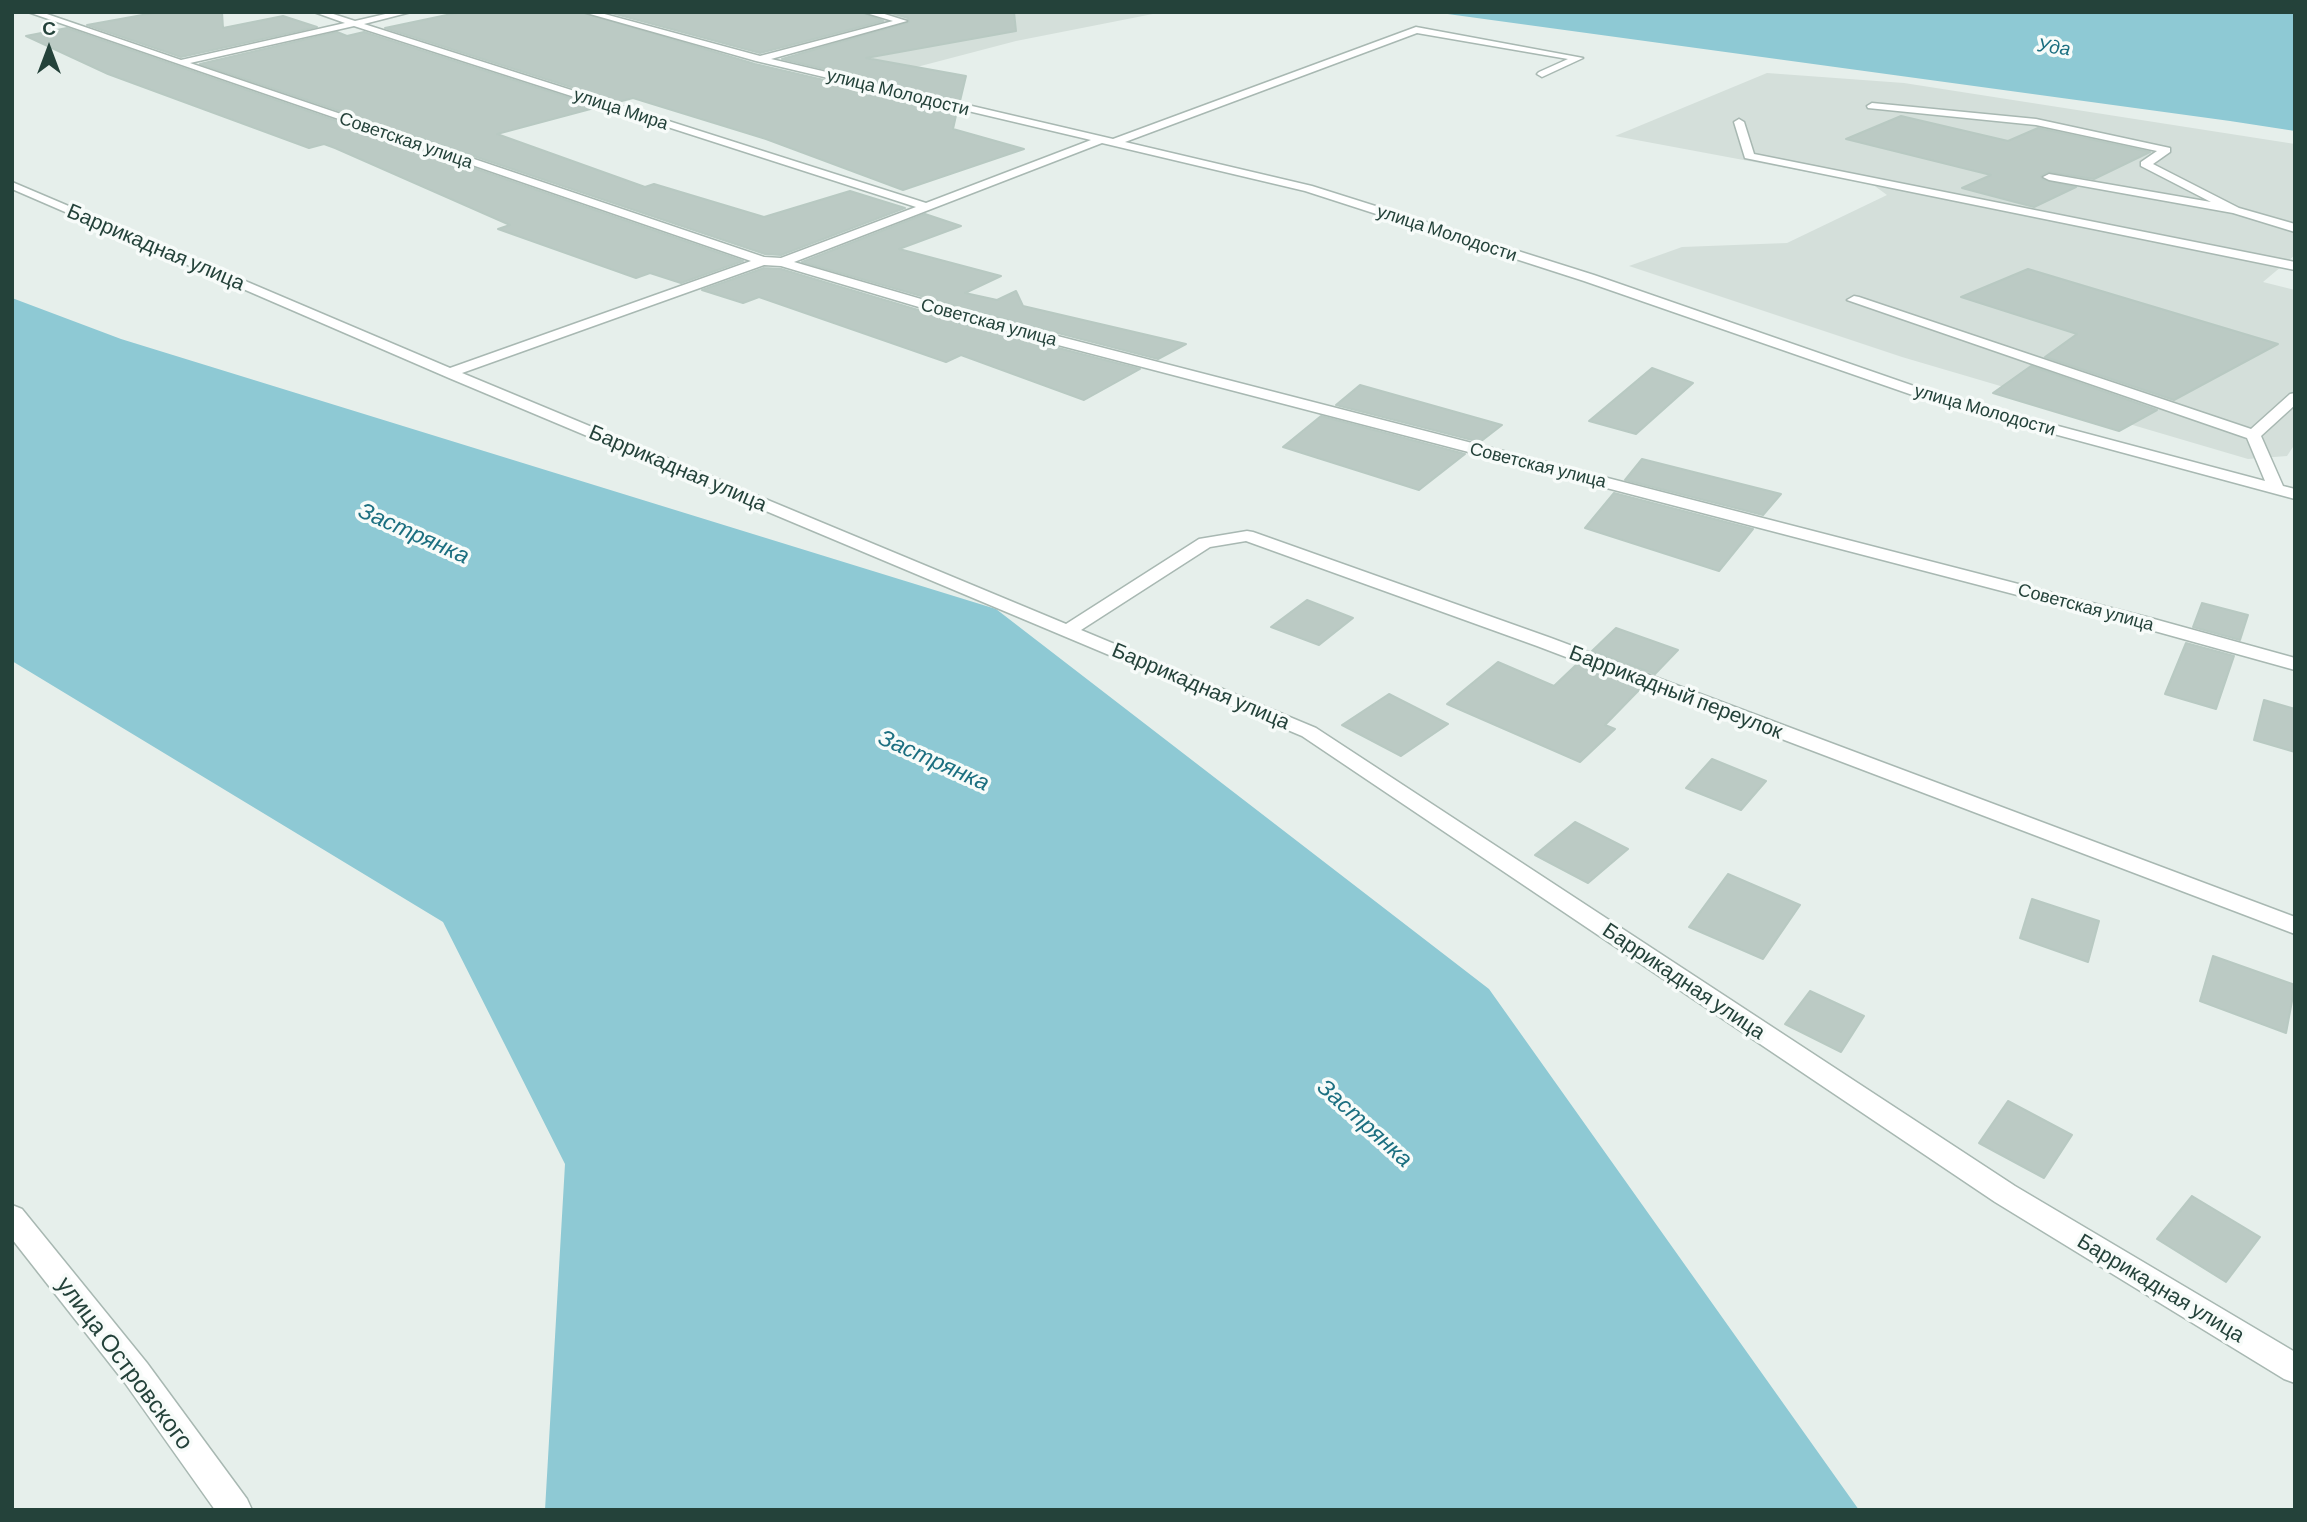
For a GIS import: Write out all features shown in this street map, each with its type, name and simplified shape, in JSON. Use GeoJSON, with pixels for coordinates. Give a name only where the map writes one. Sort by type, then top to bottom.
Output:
{"type":"FeatureCollection","features":[{"type":"Feature","properties":{"kind":"street","name":"Советская улица"},"geometry":{"type":"LineString","coordinates":[[32,12],[763,261],[782,262],[971,318],[2147,623],[2295,664]]}},
{"type":"Feature","properties":{"kind":"street","name":"улица Мира"},"geometry":{"type":"LineString","coordinates":[[318,12],[925,206]]}},
{"type":"Feature","properties":{"kind":"street"},"geometry":{"type":"LineString","coordinates":[[180,63],[407,12]]}},
{"type":"Feature","properties":{"kind":"street","name":"улица Молодости"},"geometry":{"type":"LineString","coordinates":[[587,12],[759,59],[1308,188],[1589,278],[1929,396],[2295,494]]}},
{"type":"Feature","properties":{"kind":"street"},"geometry":{"type":"LineString","coordinates":[[759,59],[903,21],[867,12]]}},
{"type":"Feature","properties":{"kind":"street","name":"Советская улица"},"geometry":{"type":"LineString","coordinates":[[782,262],[925,206],[1416,30],[1578,58],[1542,74]]}},
{"type":"Feature","properties":{"kind":"street"},"geometry":{"type":"LineString","coordinates":[[1872,106],[2036,122],[2166,150],[2145,164],[2235,210]]}},
{"type":"Feature","properties":{"kind":"street"},"geometry":{"type":"LineString","coordinates":[[1739,122],[1749,156],[2295,266]]}},
{"type":"Feature","properties":{"kind":"street"},"geometry":{"type":"LineString","coordinates":[[2049,177],[2235,210],[2295,228]]}},
{"type":"Feature","properties":{"kind":"street","name":"Баррикадная улица"},"geometry":{"type":"LineString","coordinates":[[12,185],[1309,732],[2005,1194],[2295,1368]]}},
{"type":"Feature","properties":{"kind":"street"},"geometry":{"type":"LineString","coordinates":[[452,372],[763,261]]}},
{"type":"Feature","properties":{"kind":"street"},"geometry":{"type":"LineString","coordinates":[[1854,300],[2253,435],[2277,489]]}},
{"type":"Feature","properties":{"kind":"street"},"geometry":{"type":"LineString","coordinates":[[2253,435],[2295,397]]}},
{"type":"Feature","properties":{"kind":"street","name":"Баррикадный переулок"},"geometry":{"type":"LineString","coordinates":[[1069,630],[1205,543],[1247,536],[1544,642],[2295,926]]}},
{"type":"Feature","properties":{"kind":"street","name":"улица Островского"},"geometry":{"type":"LineString","coordinates":[[12,1217],[136,1373],[235,1510]]}},
{"type":"Feature","properties":{"kind":"shaded area"},"geometry":{"type":"Polygon","coordinates":[[[642,12],[1163,12],[1016,41],[913,68],[809,56],[642,12]]]}},
{"type":"Feature","properties":{"kind":"shaded area"},"geometry":{"type":"Polygon","coordinates":[[[1767,73],[1904,83],[2295,144],[2295,255],[2263,282],[2295,290],[2295,444],[2287,456],[2248,459],[1902,357],[1629,266],[1682,247],[1787,243],[1887,195],[1872,184],[1615,136],[1767,73]]]}},
{"type":"Feature","properties":{"kind":"water","name":"Уда"},"geometry":{"type":"Polygon","coordinates":[[[1433,12],[2295,12],[2295,131],[2230,121],[1433,12]]]}},
{"type":"Feature","properties":{"kind":"water","name":"Застрянка"},"geometry":{"type":"Polygon","coordinates":[[[12,298],[121,339],[996,609],[1489,989],[1859,1510],[545,1510],[565,1164],[443,922],[12,661],[12,298]]]}},
{"type":"Feature","properties":{"kind":"building"},"geometry":{"type":"Polygon","coordinates":[[[159,12],[222,12],[223,28],[283,16],[317,27],[181,57],[87,25],[159,12]]]}},
{"type":"Feature","properties":{"kind":"building"},"geometry":{"type":"Polygon","coordinates":[[[461,12],[581,12],[755,64],[957,111],[953,129],[1024,149],[903,190],[766,139],[633,98],[618,102],[385,28],[461,12]]]}},
{"type":"Feature","properties":{"kind":"building"},"geometry":{"type":"Polygon","coordinates":[[[608,12],[861,12],[883,21],[760,53],[608,12]]]}},
{"type":"Feature","properties":{"kind":"building"},"geometry":{"type":"Polygon","coordinates":[[[888,12],[1014,12],[1016,31],[866,58],[966,76],[960,101],[782,59],[909,22],[908,18],[888,12]]]}},
{"type":"Feature","properties":{"kind":"building"},"geometry":{"type":"Polygon","coordinates":[[[67,28],[743,261],[681,283],[650,273],[636,278],[498,229],[510,225],[335,148],[324,144],[309,148],[108,74],[26,36],[67,28]]]}},
{"type":"Feature","properties":{"kind":"building"},"geometry":{"type":"Polygon","coordinates":[[[337,32],[347,36],[364,32],[598,107],[497,134],[645,187],[654,184],[764,217],[850,191],[905,208],[781,255],[765,254],[200,64],[337,32]]]}},
{"type":"Feature","properties":{"kind":"building"},"geometry":{"type":"Polygon","coordinates":[[[1901,116],[2008,141],[2038,128],[2150,152],[2094,179],[2048,172],[2041,176],[2042,179],[2076,187],[2034,207],[1962,188],[1991,175],[1846,139],[1901,116]]]}},
{"type":"Feature","properties":{"kind":"building"},"geometry":{"type":"Polygon","coordinates":[[[925,214],[961,226],[899,249],[1001,276],[965,293],[997,300],[1016,291],[1023,306],[1186,344],[1158,359],[977,312],[802,262],[925,214]]]}},
{"type":"Feature","properties":{"kind":"building"},"geometry":{"type":"Polygon","coordinates":[[[764,268],[781,269],[965,324],[1140,369],[1084,400],[961,355],[946,362],[759,297],[743,303],[702,290],[764,268]]]}},
{"type":"Feature","properties":{"kind":"building"},"geometry":{"type":"Polygon","coordinates":[[[2028,269],[2278,344],[2174,400],[2045,357],[2077,334],[1961,297],[2028,269]]]}},
{"type":"Feature","properties":{"kind":"building"},"geometry":{"type":"Polygon","coordinates":[[[2031,366],[2157,410],[2119,431],[1993,393],[2031,366]]]}},
{"type":"Feature","properties":{"kind":"building"},"geometry":{"type":"Polygon","coordinates":[[[1652,368],[1693,383],[1636,434],[1589,421],[1652,368]]]}},
{"type":"Feature","properties":{"kind":"building"},"geometry":{"type":"Polygon","coordinates":[[[1360,385],[1502,425],[1480,442],[1336,405],[1360,385]]]}},
{"type":"Feature","properties":{"kind":"building"},"geometry":{"type":"Polygon","coordinates":[[[1321,416],[1465,454],[1419,490],[1283,447],[1321,416]]]}},
{"type":"Feature","properties":{"kind":"building"},"geometry":{"type":"Polygon","coordinates":[[[1642,459],[1781,494],[1763,515],[1625,480],[1642,459]]]}},
{"type":"Feature","properties":{"kind":"building"},"geometry":{"type":"Polygon","coordinates":[[[1614,493],[1753,529],[1719,571],[1585,528],[1614,493]]]}},
{"type":"Feature","properties":{"kind":"building"},"geometry":{"type":"Polygon","coordinates":[[[1307,600],[1353,618],[1319,645],[1271,627],[1307,600]]]}},
{"type":"Feature","properties":{"kind":"building"},"geometry":{"type":"Polygon","coordinates":[[[2202,603],[2248,615],[2240,640],[2193,627],[2202,603]]]}},
{"type":"Feature","properties":{"kind":"building"},"geometry":{"type":"Polygon","coordinates":[[[1616,628],[1678,650],[1655,674],[1592,651],[1616,628]]]}},
{"type":"Feature","properties":{"kind":"building"},"geometry":{"type":"Polygon","coordinates":[[[2186,643],[2234,656],[2216,709],[2165,694],[2186,643]]]}},
{"type":"Feature","properties":{"kind":"building"},"geometry":{"type":"Polygon","coordinates":[[[1498,662],[1554,686],[1577,664],[1641,688],[1605,725],[1615,729],[1580,762],[1447,704],[1498,662]]]}},
{"type":"Feature","properties":{"kind":"building"},"geometry":{"type":"Polygon","coordinates":[[[1389,694],[1448,724],[1401,756],[1342,725],[1389,694]]]}},
{"type":"Feature","properties":{"kind":"building"},"geometry":{"type":"Polygon","coordinates":[[[2264,700],[2295,709],[2295,752],[2254,740],[2264,700]]]}},
{"type":"Feature","properties":{"kind":"building"},"geometry":{"type":"Polygon","coordinates":[[[1712,759],[1766,781],[1741,810],[1686,788],[1712,759]]]}},
{"type":"Feature","properties":{"kind":"building"},"geometry":{"type":"Polygon","coordinates":[[[1575,822],[1628,849],[1588,883],[1535,855],[1575,822]]]}},
{"type":"Feature","properties":{"kind":"building"},"geometry":{"type":"Polygon","coordinates":[[[1728,874],[1800,905],[1763,959],[1689,927],[1728,874]]]}},
{"type":"Feature","properties":{"kind":"building"},"geometry":{"type":"Polygon","coordinates":[[[2032,899],[2099,921],[2088,962],[2020,938],[2032,899]]]}},
{"type":"Feature","properties":{"kind":"building"},"geometry":{"type":"Polygon","coordinates":[[[2213,956],[2295,985],[2286,1033],[2200,1001],[2213,956]]]}},
{"type":"Feature","properties":{"kind":"building"},"geometry":{"type":"Polygon","coordinates":[[[1810,991],[1864,1016],[1841,1052],[1785,1024],[1810,991]]]}},
{"type":"Feature","properties":{"kind":"building"},"geometry":{"type":"Polygon","coordinates":[[[2008,1101],[2072,1135],[2044,1178],[1979,1143],[2008,1101]]]}},
{"type":"Feature","properties":{"kind":"building"},"geometry":{"type":"Polygon","coordinates":[[[2192,1196],[2260,1237],[2226,1282],[2157,1239],[2192,1196]]]}}]}
